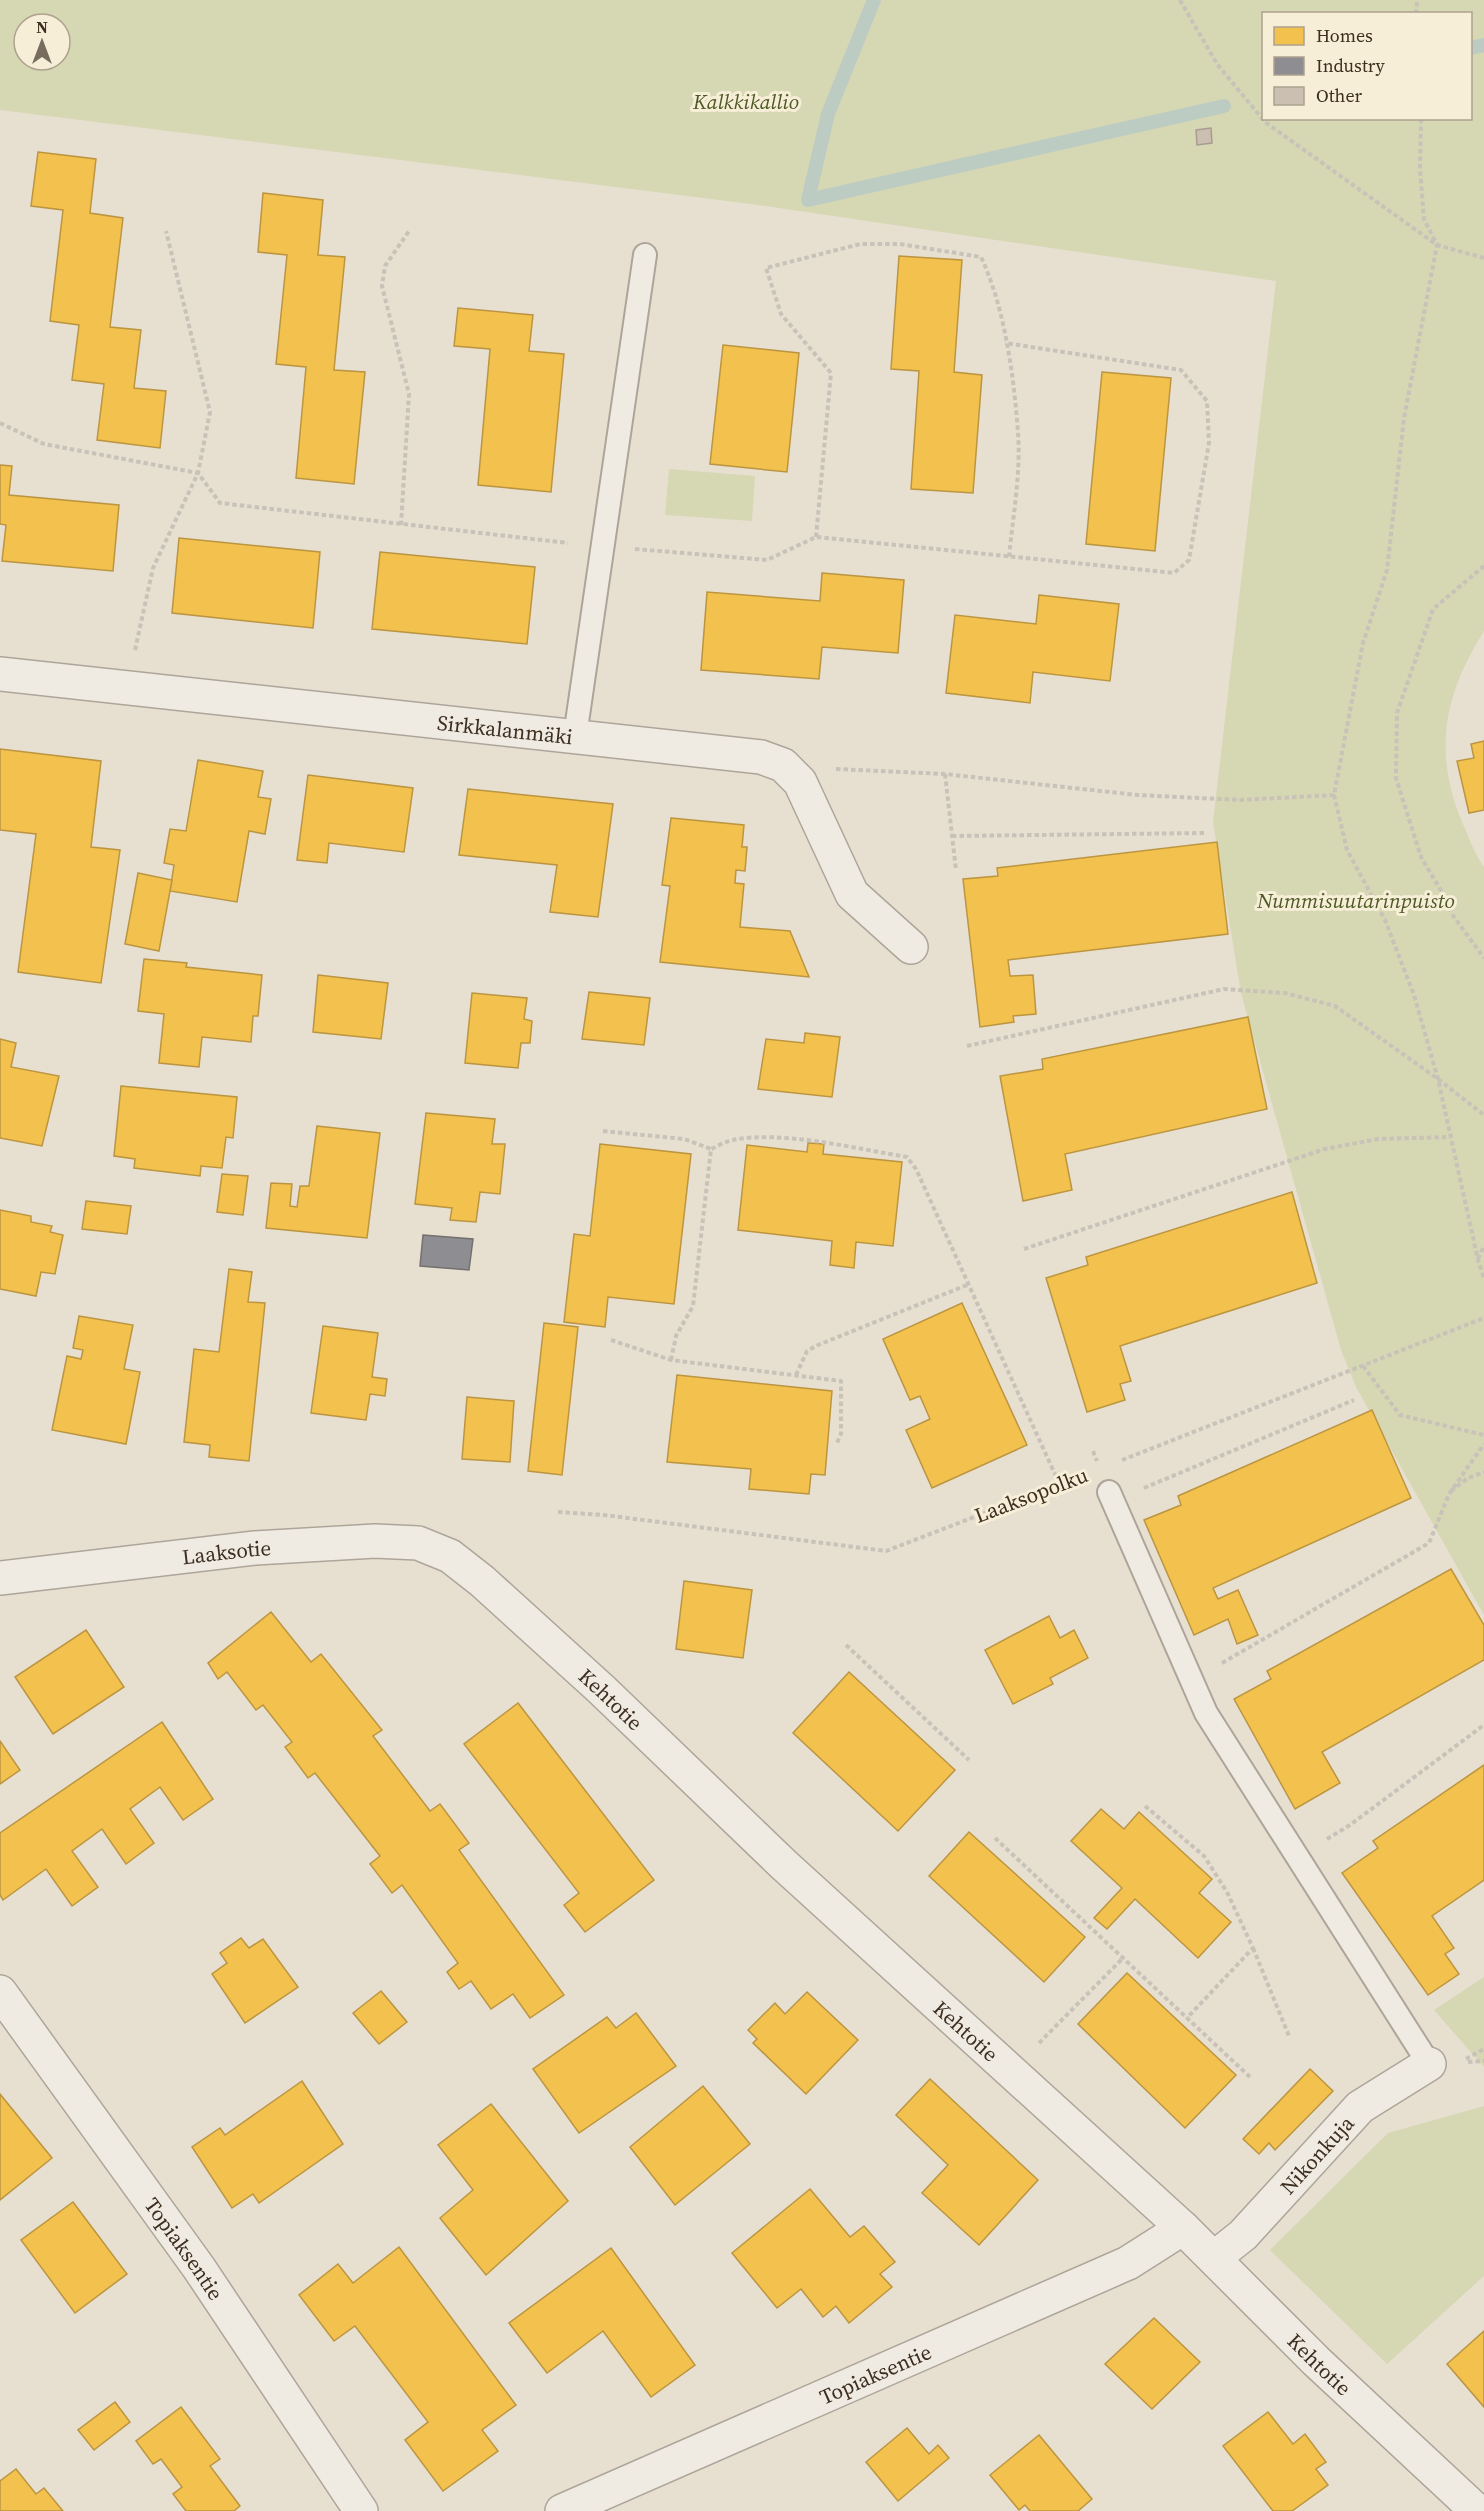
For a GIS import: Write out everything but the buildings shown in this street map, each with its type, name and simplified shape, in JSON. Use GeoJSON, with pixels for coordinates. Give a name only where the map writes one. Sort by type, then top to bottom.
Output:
{"type":"FeatureCollection","features":[{"type":"Feature","properties":{"kind":"street","name":"Sirkkalanmäki"},"geometry":{"type":"LineString","coordinates":[[0,674],[761,757],[783,765],[800,782],[852,894],[911,947]]}},
{"type":"Feature","properties":{"kind":"street","name":"Laaksotie"},"geometry":{"type":"LineString","coordinates":[[0,1578],[255,1548],[375,1541],[418,1544],[450,1556]]}},
{"type":"Feature","properties":{"kind":"street","name":"Kehtotie"},"geometry":{"type":"LineString","coordinates":[[450,1556],[482,1581],[601,1689],[783,1864],[1183,2228],[1316,2361],[1476,2511]]}},
{"type":"Feature","properties":{"kind":"street","name":"Topiaksentie"},"geometry":{"type":"LineString","coordinates":[[0,1992],[199,2268],[361,2511]]}},
{"type":"Feature","properties":{"kind":"street","name":"Nikonkuja"},"geometry":{"type":"LineString","coordinates":[[1214,2258],[1243,2235],[1360,2107],[1429,2064]]}},
{"type":"Feature","properties":{"kind":"street","name":"Topiaksentie"},"geometry":{"type":"LineString","coordinates":[[562,2511],[1128,2263],[1183,2228]]}},
{"type":"Feature","properties":{"kind":"lane"},"geometry":{"type":"LineString","coordinates":[[575,736],[645,255]]}},
{"type":"Feature","properties":{"kind":"lane"},"geometry":{"type":"LineString","coordinates":[[1111,1496],[1206,1713],[1429,2064]]}},
{"type":"Feature","properties":{"kind":"path"},"geometry":{"type":"LineString","coordinates":[[1179,0],[1217,64],[1262,118]]}},
{"type":"Feature","properties":{"kind":"path"},"geometry":{"type":"LineString","coordinates":[[1263,120],[1437,245],[1484,258]]}},
{"type":"Feature","properties":{"kind":"path"},"geometry":{"type":"LineString","coordinates":[[1421,120],[1420,169],[1424,219],[1437,245],[1404,418],[1387,570],[1363,643],[1334,795],[1347,850],[1385,920],[1414,995],[1438,1079],[1484,1278]]}},
{"type":"Feature","properties":{"kind":"path"},"geometry":{"type":"LineString","coordinates":[[128,688],[153,568],[198,473],[210,412],[166,231]]}},
{"type":"Feature","properties":{"kind":"path"},"geometry":{"type":"LineString","coordinates":[[401,525],[409,394],[382,286],[385,266],[409,231]]}},
{"type":"Feature","properties":{"kind":"path"},"geometry":{"type":"LineString","coordinates":[[816,537],[831,373],[782,314],[766,268],[860,244],[900,244],[981,257],[994,284],[1018,434],[1009,557]]}},
{"type":"Feature","properties":{"kind":"path"},"geometry":{"type":"LineString","coordinates":[[1005,344],[1181,370],[1207,401],[1209,443],[1189,560],[1174,573]]}},
{"type":"Feature","properties":{"kind":"path"},"geometry":{"type":"LineString","coordinates":[[1484,566],[1433,609],[1397,713],[1396,778],[1420,857],[1454,917],[1484,958]]}},
{"type":"Feature","properties":{"kind":"path"},"geometry":{"type":"LineString","coordinates":[[831,768],[945,774],[1137,795],[1240,800],[1334,795]]}},
{"type":"Feature","properties":{"kind":"path"},"geometry":{"type":"LineString","coordinates":[[945,774],[956,870]]}},
{"type":"Feature","properties":{"kind":"path"},"geometry":{"type":"LineString","coordinates":[[952,837],[1204,833]]}},
{"type":"Feature","properties":{"kind":"path"},"geometry":{"type":"LineString","coordinates":[[967,1046],[1224,989],[1285,993],[1335,1006],[1438,1079],[1484,1115]]}},
{"type":"Feature","properties":{"kind":"path"},"geometry":{"type":"LineString","coordinates":[[603,1131],[684,1139],[711,1149],[732,1140],[769,1139],[835,1145],[907,1157],[916,1169],[1059,1484]]}},
{"type":"Feature","properties":{"kind":"path"},"geometry":{"type":"LineString","coordinates":[[1024,1248],[1325,1149],[1378,1139],[1451,1137]]}},
{"type":"Feature","properties":{"kind":"path"},"geometry":{"type":"LineString","coordinates":[[671,1360],[676,1336],[693,1306],[711,1149]]}},
{"type":"Feature","properties":{"kind":"path"},"geometry":{"type":"LineString","coordinates":[[1478,1260],[1484,1246]]}},
{"type":"Feature","properties":{"kind":"path"},"geometry":{"type":"LineString","coordinates":[[796,1375],[807,1351],[818,1345],[967,1285]]}},
{"type":"Feature","properties":{"kind":"path","name":"Laaksopolku"},"geometry":{"type":"LineString","coordinates":[[1111,1465],[1484,1318]]}},
{"type":"Feature","properties":{"kind":"path"},"geometry":{"type":"LineString","coordinates":[[611,1340],[671,1360],[841,1381],[841,1434],[837,1443]]}},
{"type":"Feature","properties":{"kind":"path"},"geometry":{"type":"LineString","coordinates":[[1363,1366],[1400,1415],[1484,1435]]}},
{"type":"Feature","properties":{"kind":"path"},"geometry":{"type":"LineString","coordinates":[[1111,1496],[1354,1400]]}},
{"type":"Feature","properties":{"kind":"path"},"geometry":{"type":"LineString","coordinates":[[1192,1681],[1429,1543],[1449,1494],[1484,1444]]}},
{"type":"Feature","properties":{"kind":"path"},"geometry":{"type":"LineString","coordinates":[[1449,1494],[1468,1478],[1484,1472]]}},
{"type":"Feature","properties":{"kind":"path","name":"Laaksopolku"},"geometry":{"type":"LineString","coordinates":[[558,1512],[604,1515],[886,1551],[1079,1476]]}},
{"type":"Feature","properties":{"kind":"path"},"geometry":{"type":"LineString","coordinates":[[846,1645],[969,1760]]}},
{"type":"Feature","properties":{"kind":"path"},"geometry":{"type":"LineString","coordinates":[[1297,1856],[1350,1825],[1484,1725]]}},
{"type":"Feature","properties":{"kind":"path"},"geometry":{"type":"LineString","coordinates":[[1146,1806],[1204,1856],[1227,1892],[1289,2036]]}},
{"type":"Feature","properties":{"kind":"path"},"geometry":{"type":"LineString","coordinates":[[995,1838],[1251,2078]]}},
{"type":"Feature","properties":{"kind":"path"},"geometry":{"type":"LineString","coordinates":[[1187,2018],[1253,1948]]}},
{"type":"Feature","properties":{"kind":"path"},"geometry":{"type":"LineString","coordinates":[[1037,2045],[1122,1958]]}},
{"type":"Feature","properties":{"kind":"path"},"geometry":{"type":"LineString","coordinates":[[1461,2062],[1484,2061]]}},
{"type":"Feature","properties":{"kind":"green space","name":"Nummisuutarinpuisto"},"geometry":{"type":"Polygon","coordinates":[[[0,0],[1484,0],[1484,631],[1459,680],[1451,704],[1446,728],[1446,753],[1455,804],[1484,867],[1484,1615],[1356,1387],[1341,1350],[1241,993],[1213,822],[1276,281],[751,204],[0,110],[0,0]]]}},
{"type":"Feature","properties":{"kind":"green space"},"geometry":{"type":"Polygon","coordinates":[[[669,469],[755,476],[752,521],[665,515],[669,469]]]}},
{"type":"Feature","properties":{"kind":"green space"},"geometry":{"type":"Polygon","coordinates":[[[1484,1977],[1484,2067],[1434,2010],[1484,1977]]]}},
{"type":"Feature","properties":{"kind":"green space"},"geometry":{"type":"Polygon","coordinates":[[[1484,2106],[1484,2276],[1387,2364],[1270,2250],[1388,2133],[1484,2106]]]}},
{"type":"Feature","properties":{"kind":"waterway"},"geometry":{"type":"LineString","coordinates":[[874,0],[828,114],[808,200],[1224,106]]}},
{"type":"Feature","properties":{"kind":"waterway"},"geometry":{"type":"LineString","coordinates":[[1472,48],[1484,45]]}},
{"type":"Feature","properties":{"kind":"park label","name":"Kalkkikallio"},"geometry":{"type":"Point","coordinates":[746,101]}}]}
